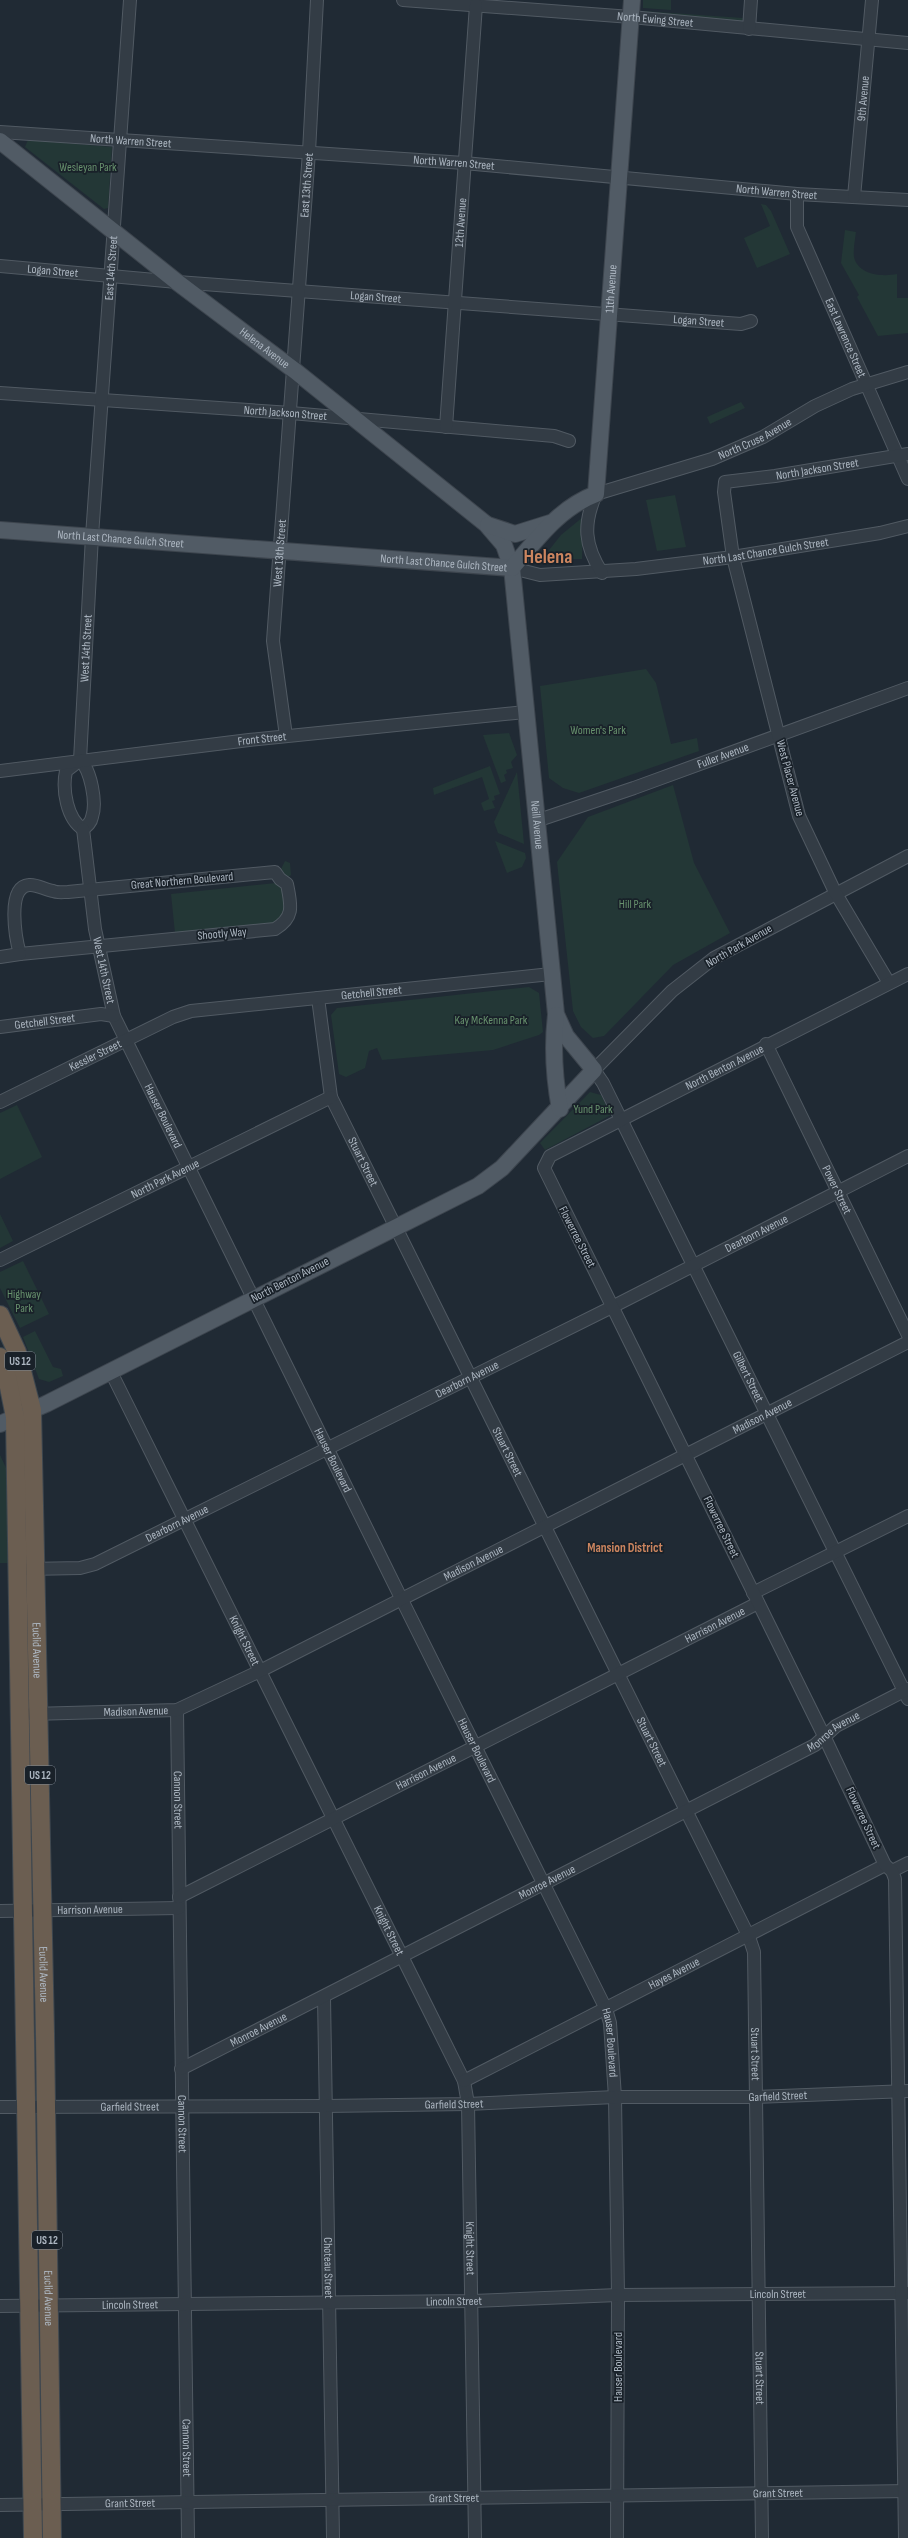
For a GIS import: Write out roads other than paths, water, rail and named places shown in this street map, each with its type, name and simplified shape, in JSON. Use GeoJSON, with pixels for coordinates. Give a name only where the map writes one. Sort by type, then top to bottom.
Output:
{"type":"FeatureCollection","features":[{"type":"Feature","properties":{"kind":"highway","name":"US 12"},"geometry":{"type":"LineString","coordinates":[[0,1315],[17,1352],[32,1410]]}},
{"type":"Feature","properties":{"kind":"highway","name":"US 12"},"geometry":{"type":"LineString","coordinates":[[0,1357],[7,1377],[8,1420]]}},
{"type":"Feature","properties":{"kind":"highway","name":"Euclid Avenue"},"geometry":{"type":"LineString","coordinates":[[32,1410],[46,2105],[52,2538]]}},
{"type":"Feature","properties":{"kind":"highway","name":"Euclid Avenue"},"geometry":{"type":"LineString","coordinates":[[8,1420],[18,1569],[33,2538]]}},
{"type":"Feature","properties":{"kind":"main road","name":"11th Avenue"},"geometry":{"type":"LineString","coordinates":[[596,494],[632,0]]}},
{"type":"Feature","properties":{"kind":"main road","name":"Helena Avenue"},"geometry":{"type":"LineString","coordinates":[[0,141],[114,230],[177,282],[294,370],[486,524],[504,545],[510,557],[512,568]]}},
{"type":"Feature","properties":{"kind":"main road"},"geometry":{"type":"LineString","coordinates":[[512,568],[551,522],[583,499],[596,494]]}},
{"type":"Feature","properties":{"kind":"main road"},"geometry":{"type":"LineString","coordinates":[[486,524],[515,534],[551,522]]}},
{"type":"Feature","properties":{"kind":"main road","name":"North Last Chance Gulch Street"},"geometry":{"type":"LineString","coordinates":[[0,530],[512,568]]}},
{"type":"Feature","properties":{"kind":"main road","name":"Neill Avenue"},"geometry":{"type":"LineString","coordinates":[[512,568],[556,1014],[566,1036],[594,1070]]}},
{"type":"Feature","properties":{"kind":"main road"},"geometry":{"type":"LineString","coordinates":[[556,1014],[553,1045],[554,1070],[560,1109]]}},
{"type":"Feature","properties":{"kind":"main road","name":"North Park Avenue"},"geometry":{"type":"LineString","coordinates":[[560,1109],[594,1070]]}},
{"type":"Feature","properties":{"kind":"main road","name":"North Benton Avenue"},"geometry":{"type":"LineString","coordinates":[[8,1420],[32,1410],[463,1194],[491,1177],[560,1109]]}},
{"type":"Feature","properties":{"kind":"street","name":"East 14th Street"},"geometry":{"type":"LineString","coordinates":[[92,536],[112,275],[130,0]]}},
{"type":"Feature","properties":{"kind":"street","name":"East 13th Street"},"geometry":{"type":"LineString","coordinates":[[294,370],[309,152],[317,0]]}},
{"type":"Feature","properties":{"kind":"street","name":"North Ewing Street"},"geometry":{"type":"LineString","coordinates":[[403,0],[631,18],[908,43]]}},
{"type":"Feature","properties":{"kind":"street"},"geometry":{"type":"LineString","coordinates":[[749,29],[751,0]]}},
{"type":"Feature","properties":{"kind":"street","name":"9th Avenue"},"geometry":{"type":"LineString","coordinates":[[854,197],[872,0]]}},
{"type":"Feature","properties":{"kind":"street","name":"12th Avenue"},"geometry":{"type":"LineString","coordinates":[[446,426],[476,5]]}},
{"type":"Feature","properties":{"kind":"street","name":"North Warren Street"},"geometry":{"type":"LineString","coordinates":[[0,132],[464,163],[797,194],[908,200]]}},
{"type":"Feature","properties":{"kind":"street","name":"East Lawrence Street"},"geometry":{"type":"LineString","coordinates":[[797,194],[797,226],[867,384],[903,455],[908,479]]}},
{"type":"Feature","properties":{"kind":"street","name":"Logan Street"},"geometry":{"type":"LineString","coordinates":[[0,266],[177,282],[741,324],[752,321]]}},
{"type":"Feature","properties":{"kind":"street","name":"West 13th Street"},"geometry":{"type":"LineString","coordinates":[[286,736],[273,641],[294,370]]}},
{"type":"Feature","properties":{"kind":"street","name":"North Cruse Avenue"},"geometry":{"type":"LineString","coordinates":[[596,494],[712,459],[763,437],[815,406],[867,384],[908,372]]}},
{"type":"Feature","properties":{"kind":"street","name":"North Jackson Street"},"geometry":{"type":"LineString","coordinates":[[0,393],[291,413],[356,420],[446,426],[554,436],[569,441]]}},
{"type":"Feature","properties":{"kind":"street","name":"North Jackson Street"},"geometry":{"type":"LineString","coordinates":[[726,482],[776,476],[903,455]]}},
{"type":"Feature","properties":{"kind":"street","name":"West Placer Avenue"},"geometry":{"type":"LineString","coordinates":[[726,482],[724,492],[733,557],[799,816],[835,892],[890,983]]}},
{"type":"Feature","properties":{"kind":"street","name":"11th Avenue"},"geometry":{"type":"LineString","coordinates":[[596,494],[589,509],[588,546],[591,556],[602,573]]}},
{"type":"Feature","properties":{"kind":"street","name":"North Last Chance Gulch Street"},"geometry":{"type":"LineString","coordinates":[[512,568],[540,575],[602,573],[733,557],[880,533],[908,526]]}},
{"type":"Feature","properties":{"kind":"street","name":"West 14th Street"},"geometry":{"type":"LineString","coordinates":[[80,760],[92,536]]}},
{"type":"Feature","properties":{"kind":"street","name":"Fuller Avenue"},"geometry":{"type":"LineString","coordinates":[[536,821],[634,788],[908,688]]}},
{"type":"Feature","properties":{"kind":"street","name":"Front Street"},"geometry":{"type":"LineString","coordinates":[[0,771],[80,760],[286,736],[526,712]]}},
{"type":"Feature","properties":{"kind":"street"},"geometry":{"type":"LineString","coordinates":[[80,760],[86,766],[90,777],[93,815],[90,822],[83,830],[71,818],[65,783],[68,769],[80,760]]}},
{"type":"Feature","properties":{"kind":"street","name":"West 14th Street"},"geometry":{"type":"LineString","coordinates":[[83,830],[98,946],[114,1016]]}},
{"type":"Feature","properties":{"kind":"street","name":"North Park Avenue"},"geometry":{"type":"LineString","coordinates":[[594,1070],[672,992],[714,958],[835,892],[908,856]]}},
{"type":"Feature","properties":{"kind":"street","name":"Great Northern Boulevard"},"geometry":{"type":"LineString","coordinates":[[20,954],[14,911],[18,891],[23,886],[30,885],[54,892],[275,872]]}},
{"type":"Feature","properties":{"kind":"street","name":"Shootly Way"},"geometry":{"type":"LineString","coordinates":[[0,957],[275,929],[286,922],[290,912],[287,884],[280,879],[275,872]]}},
{"type":"Feature","properties":{"kind":"street","name":"Getchell Street"},"geometry":{"type":"LineString","coordinates":[[191,1011],[551,974]]}},
{"type":"Feature","properties":{"kind":"street","name":"North Benton Avenue"},"geometry":{"type":"LineString","coordinates":[[544,1164],[550,1156],[766,1044],[908,974]]}},
{"type":"Feature","properties":{"kind":"street","name":"Stuart Street"},"geometry":{"type":"LineString","coordinates":[[318,998],[331,1096],[543,1526],[749,1937],[754,1952],[762,2538]]}},
{"type":"Feature","properties":{"kind":"street","name":"Kessler Street"},"geometry":{"type":"LineString","coordinates":[[0,1102],[172,1017],[191,1011]]}},
{"type":"Feature","properties":{"kind":"street","name":"Getchell Street"},"geometry":{"type":"LineString","coordinates":[[0,1027],[101,1014],[114,1016]]}},
{"type":"Feature","properties":{"kind":"street","name":"Hauser Boulevard"},"geometry":{"type":"LineString","coordinates":[[114,1016],[400,1598],[606,2009],[610,2023],[615,2097],[618,2295],[617,2538]]}},
{"type":"Feature","properties":{"kind":"street","name":"Power Street"},"geometry":{"type":"LineString","coordinates":[[766,1044],[908,1335]]}},
{"type":"Feature","properties":{"kind":"street"},"geometry":{"type":"LineString","coordinates":[[594,1070],[621,1119]]}},
{"type":"Feature","properties":{"kind":"street","name":"North Park Avenue"},"geometry":{"type":"LineString","coordinates":[[0,1260],[331,1096]]}},
{"type":"Feature","properties":{"kind":"street","name":"Gilbert Street"},"geometry":{"type":"LineString","coordinates":[[621,1119],[907,1693]]}},
{"type":"Feature","properties":{"kind":"street","name":"Dearborn Avenue"},"geometry":{"type":"LineString","coordinates":[[18,1569],[36,1570],[80,1568],[95,1564],[694,1266],[908,1156]]}},
{"type":"Feature","properties":{"kind":"street","name":"Flowerree Street"},"geometry":{"type":"LineString","coordinates":[[544,1164],[545,1173],[895,1880],[903,2091],[906,2491],[905,2538]]}},
{"type":"Feature","properties":{"kind":"street","name":"Madison Avenue"},"geometry":{"type":"LineString","coordinates":[[20,1714],[177,1710],[260,1671],[400,1598],[908,1342]]}},
{"type":"Feature","properties":{"kind":"street","name":"Knight Street"},"geometry":{"type":"LineString","coordinates":[[110,1370],[464,2081],[468,2104],[473,2301],[475,2538]]}},
{"type":"Feature","properties":{"kind":"street","name":"Harrison Avenue"},"geometry":{"type":"LineString","coordinates":[[0,1911],[42,1911],[179,1903],[334,1820],[617,1674],[836,1552],[908,1516]]}},
{"type":"Feature","properties":{"kind":"street","name":"Monroe Avenue"},"geometry":{"type":"LineString","coordinates":[[181,2069],[687,1812],[816,1745],[836,1726],[907,1693]]}},
{"type":"Feature","properties":{"kind":"street","name":"Cannon Street"},"geometry":{"type":"LineString","coordinates":[[177,1710],[181,2107],[187,2304],[188,2538]]}},
{"type":"Feature","properties":{"kind":"street","name":"Hayes Avenue"},"geometry":{"type":"LineString","coordinates":[[464,2081],[888,1868],[908,1863]]}},
{"type":"Feature","properties":{"kind":"street","name":"Choteau Street"},"geometry":{"type":"LineString","coordinates":[[324,1997],[332,2538]]}},
{"type":"Feature","properties":{"kind":"street","name":"Garfield Street"},"geometry":{"type":"LineString","coordinates":[[0,2107],[46,2105],[181,2107],[468,2104],[615,2097],[756,2097],[903,2091]]}},
{"type":"Feature","properties":{"kind":"street","name":"Lincoln Street"},"geometry":{"type":"LineString","coordinates":[[0,2306],[473,2301],[618,2295],[905,2293]]}},
{"type":"Feature","properties":{"kind":"street","name":"Grant Street"},"geometry":{"type":"LineString","coordinates":[[0,2505],[906,2491]]}},
{"type":"Feature","properties":{"kind":"district","name":"Helena"},"geometry":{"type":"Point","coordinates":[548,557]}},
{"type":"Feature","properties":{"kind":"district","name":"Mansion District"},"geometry":{"type":"Point","coordinates":[625,1548]}},
{"type":"Feature","properties":{"kind":"park label","name":"Wesleyan Park"},"geometry":{"type":"Point","coordinates":[88,167]}},
{"type":"Feature","properties":{"kind":"park label","name":"Women's Park"},"geometry":{"type":"Point","coordinates":[598,730]}},
{"type":"Feature","properties":{"kind":"park label","name":"Hill Park"},"geometry":{"type":"Point","coordinates":[635,904]}},
{"type":"Feature","properties":{"kind":"park label","name":"Kay McKenna Park"},"geometry":{"type":"Point","coordinates":[491,1020]}},
{"type":"Feature","properties":{"kind":"park label","name":"Yund Park"},"geometry":{"type":"Point","coordinates":[593,1109]}},
{"type":"Feature","properties":{"kind":"park label","name":"Highway Park"},"geometry":{"type":"Point","coordinates":[24,1301]}}]}
